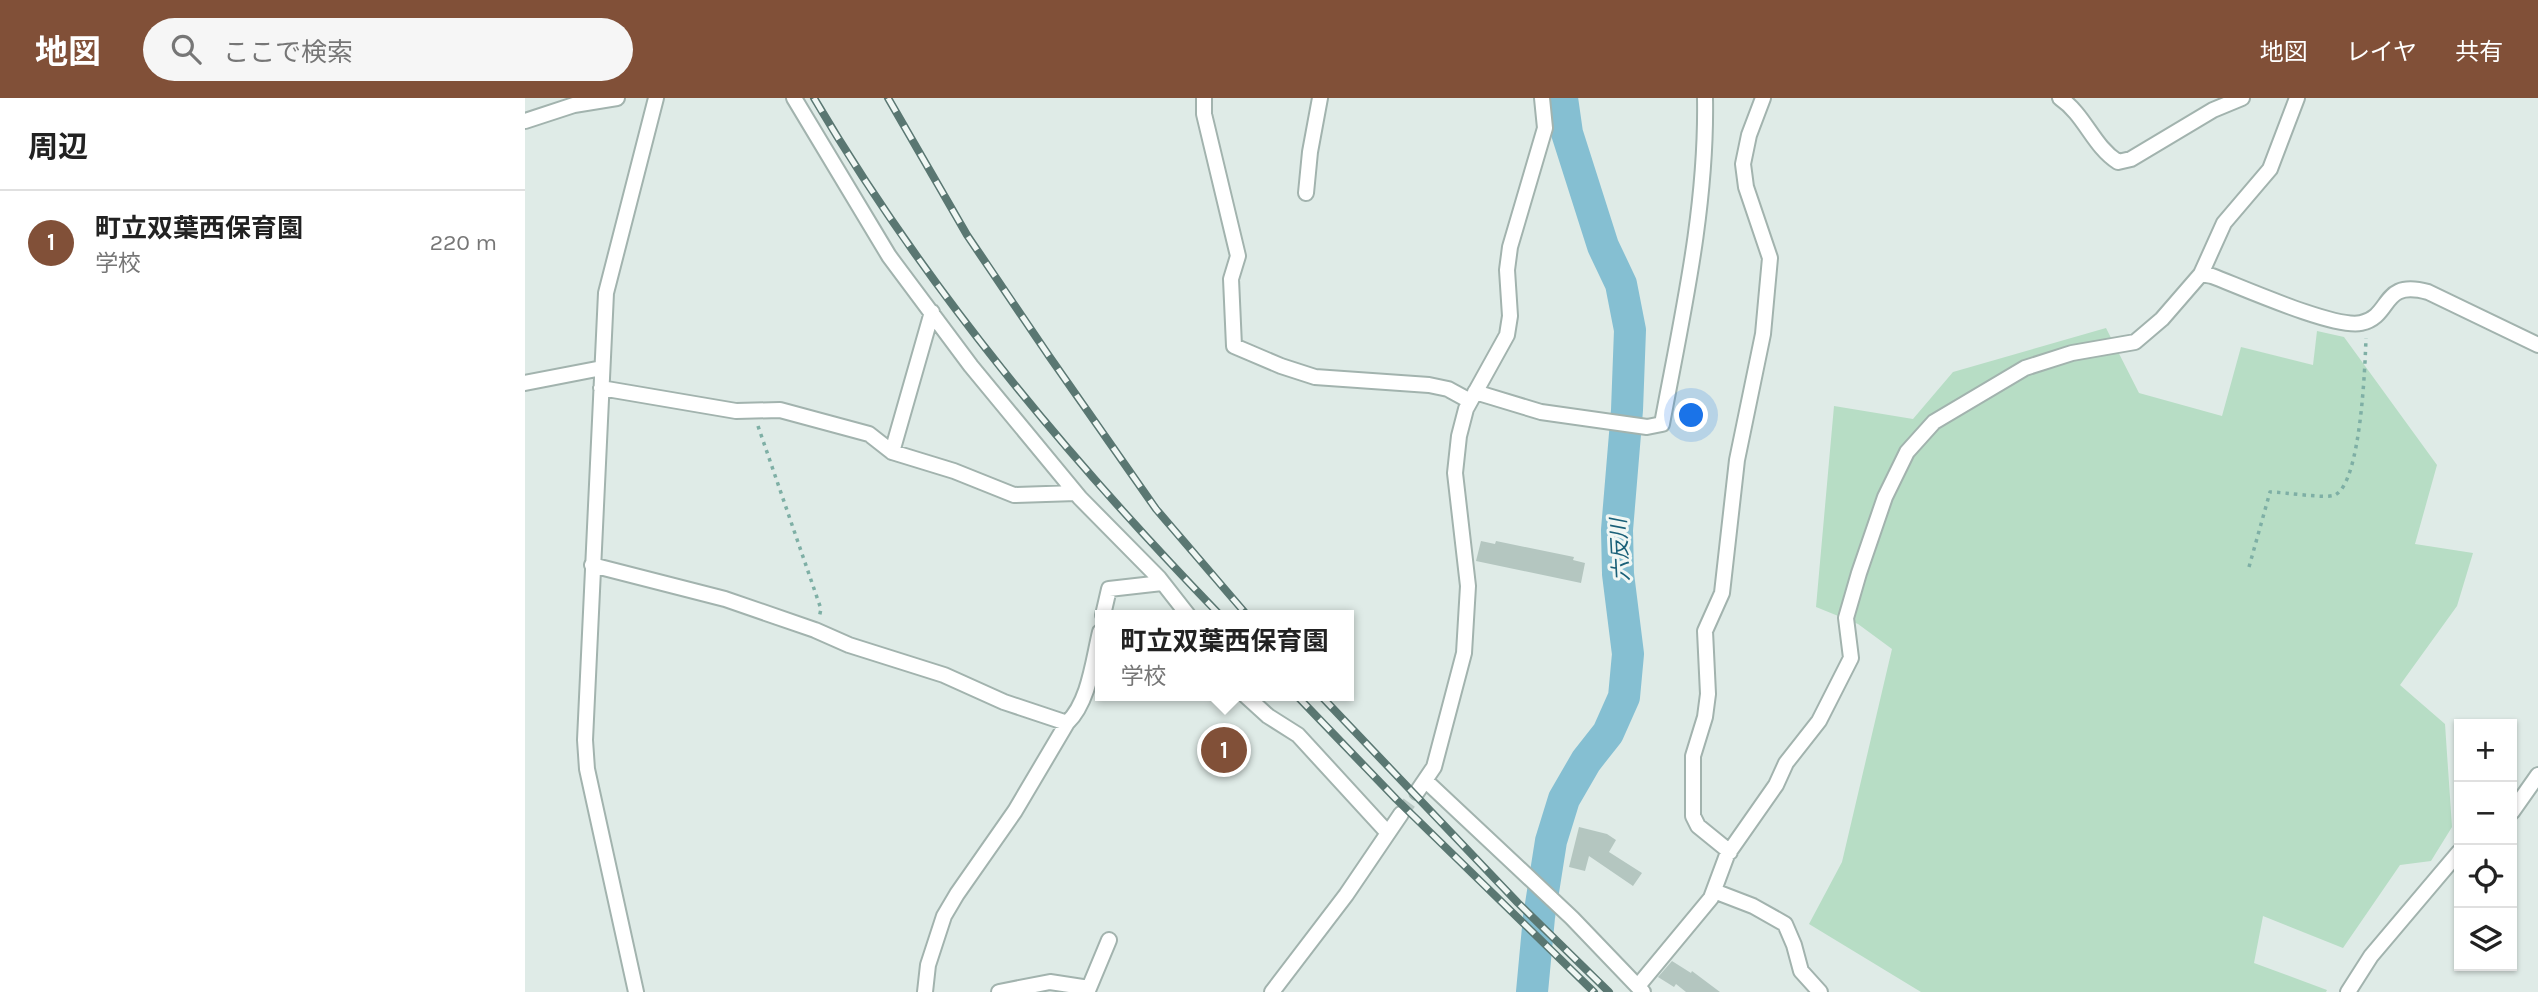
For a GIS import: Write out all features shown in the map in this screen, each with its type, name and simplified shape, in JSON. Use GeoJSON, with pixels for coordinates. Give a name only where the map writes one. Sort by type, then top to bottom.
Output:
{"type":"FeatureCollection","features":[{"type":"Feature","properties":{"kind":"street"},"geometry":{"type":"LineString","coordinates":[[525,121],[574,105],[617,98]]}},
{"type":"Feature","properties":{"kind":"street"},"geometry":{"type":"LineString","coordinates":[[636,992],[587,769],[585,740],[606,293],[656,98]]}},
{"type":"Feature","properties":{"kind":"street"},"geometry":{"type":"LineString","coordinates":[[794,98],[889,256],[971,366],[1076,493],[1162,583],[1184,610]]}},
{"type":"Feature","properties":{"kind":"street"},"geometry":{"type":"LineString","coordinates":[[1204,98],[1204,114],[1238,257],[1231,278],[1234,346],[1315,377],[1429,385],[1541,412],[1610,424],[1647,427],[1662,424],[1698,232],[1706,147],[1705,98]]}},
{"type":"Feature","properties":{"kind":"street"},"geometry":{"type":"LineString","coordinates":[[1306,194],[1310,152],[1320,98]]}},
{"type":"Feature","properties":{"kind":"street"},"geometry":{"type":"LineString","coordinates":[[1417,792],[1434,767],[1464,653],[1468,586],[1455,474],[1459,436],[1466,409],[1507,334],[1510,316],[1507,270],[1510,247],[1545,128],[1542,98]]}},
{"type":"Feature","properties":{"kind":"street"},"geometry":{"type":"LineString","coordinates":[[1730,852],[1698,826],[1693,816],[1693,756],[1705,717],[1708,694],[1705,631],[1722,593],[1737,460],[1763,334],[1770,258],[1746,187],[1743,164],[1749,135],[1763,98]]}},
{"type":"Feature","properties":{"kind":"street"},"geometry":{"type":"LineString","coordinates":[[2060,98],[2072,106],[2105,154],[2118,162],[2131,159],[2213,110],[2242,98]]}},
{"type":"Feature","properties":{"kind":"street"},"geometry":{"type":"LineString","coordinates":[[1426,780],[1572,918],[1641,989],[1711,898],[1730,852],[1776,785],[1786,763],[1819,721],[1851,658],[1846,618],[1885,496],[1907,452],[1934,422],[2025,368],[2072,353],[2135,342],[2162,318],[2200,274],[2224,223],[2270,169],[2297,98]]}},
{"type":"Feature","properties":{"kind":"street"},"geometry":{"type":"LineString","coordinates":[[2200,274],[2212,276],[2309,313],[2358,324],[2372,319],[2397,291],[2411,288],[2428,292],[2538,345]]}},
{"type":"Feature","properties":{"kind":"street"},"geometry":{"type":"LineString","coordinates":[[892,452],[932,312]]}},
{"type":"Feature","properties":{"kind":"street"},"geometry":{"type":"LineString","coordinates":[[525,383],[602,368]]}},
{"type":"Feature","properties":{"kind":"street"},"geometry":{"type":"LineString","coordinates":[[601,388],[736,411],[780,410],[869,434],[892,452],[954,471],[1014,495],[1076,493]]}},
{"type":"Feature","properties":{"kind":"street"},"geometry":{"type":"LineString","coordinates":[[592,565],[725,599],[815,630],[849,645],[944,676],[1004,702],[1067,723]]}},
{"type":"Feature","properties":{"kind":"street"},"geometry":{"type":"LineString","coordinates":[[1104,610],[1109,589],[1162,583]]}},
{"type":"Feature","properties":{"kind":"street"},"geometry":{"type":"LineString","coordinates":[[925,992],[928,965],[944,916],[1015,811],[1067,723],[1077,713],[1095,652]]}},
{"type":"Feature","properties":{"kind":"street"},"geometry":{"type":"LineString","coordinates":[[1252,701],[1268,716],[1298,735],[1387,832]]}},
{"type":"Feature","properties":{"kind":"street"},"geometry":{"type":"LineString","coordinates":[[2517,805],[2538,775]]}},
{"type":"Feature","properties":{"kind":"street"},"geometry":{"type":"LineString","coordinates":[[1272,992],[1346,895],[1401,814]]}},
{"type":"Feature","properties":{"kind":"street"},"geometry":{"type":"LineString","coordinates":[[2348,992],[2371,956],[2454,858]]}},
{"type":"Feature","properties":{"kind":"street"},"geometry":{"type":"LineString","coordinates":[[1714,891],[1753,906],[1785,924],[1801,971],[1818,991]]}},
{"type":"Feature","properties":{"kind":"street"},"geometry":{"type":"LineString","coordinates":[[999,992],[1050,982],[1089,988],[1109,940]]}},
{"type":"Feature","properties":{"kind":"path"},"geometry":{"type":"LineString","coordinates":[[2249,567],[2270,492],[2335,495],[2345,485],[2352,468],[2363,398],[2366,321]]}},
{"type":"Feature","properties":{"kind":"path"},"geometry":{"type":"LineString","coordinates":[[753,411],[821,609],[815,630]]}},
{"type":"Feature","properties":{"kind":"green space"},"geometry":{"type":"Polygon","coordinates":[[[2106,328],[2139,393],[2222,416],[2241,347],[2313,365],[2317,331],[2344,337],[2437,465],[2415,544],[2473,553],[2457,606],[2400,685],[2445,724],[2452,827],[2431,861],[2400,865],[2343,948],[2263,916],[2254,963],[2327,990],[2326,992],[1921,992],[1809,924],[1842,862],[1892,649],[1858,624],[1816,607],[1834,406],[1913,419],[1953,372],[2106,328]]]}},
{"type":"Feature","properties":{"kind":"building"},"geometry":{"type":"Polygon","coordinates":[[[1481,541],[1495,544],[1496,541],[1574,557],[1573,560],[1585,563],[1581,583],[1476,561],[1481,541]]]}},
{"type":"Feature","properties":{"kind":"building"},"geometry":{"type":"Polygon","coordinates":[[[1579,827],[1607,834],[1616,840],[1609,852],[1642,873],[1633,886],[1589,856],[1585,871],[1569,867],[1579,827]]]}},
{"type":"Feature","properties":{"kind":"building"},"geometry":{"type":"Polygon","coordinates":[[[1672,961],[1691,973],[1692,971],[1720,992],[1686,992],[1676,984],[1674,987],[1658,977],[1672,961]]]}},
{"type":"Feature","properties":{"kind":"waterway","name":"六反川"},"geometry":{"type":"LineString","coordinates":[[1532,992],[1539,917],[1551,841],[1564,799],[1586,761],[1608,733],[1624,697],[1628,654],[1618,574],[1617,530],[1627,410],[1630,330],[1621,284],[1603,246],[1567,133],[1562,98]]}},
{"type":"Feature","properties":{"kind":"tunnel"},"geometry":{"type":"LineString","coordinates":[[1401,814],[1417,792]]}},
{"type":"Feature","properties":{"kind":"railway"},"geometry":{"type":"LineString","coordinates":[[814,98],[857,168],[951,303],[1108,495],[1215,610]]}},
{"type":"Feature","properties":{"kind":"railway"},"geometry":{"type":"LineString","coordinates":[[888,98],[967,235],[1049,356],[1156,509],[1243,610]]}},
{"type":"Feature","properties":{"kind":"railway"},"geometry":{"type":"LineString","coordinates":[[1302,701],[1396,799],[1594,992]]}},
{"type":"Feature","properties":{"kind":"railway"},"geometry":{"type":"LineString","coordinates":[[1326,701],[1518,903],[1609,992]]}},
{"type":"Feature","properties":{"kind":"place","name":"町立双葉西保育園"},"geometry":{"type":"Point","coordinates":[1224,750]}}]}
